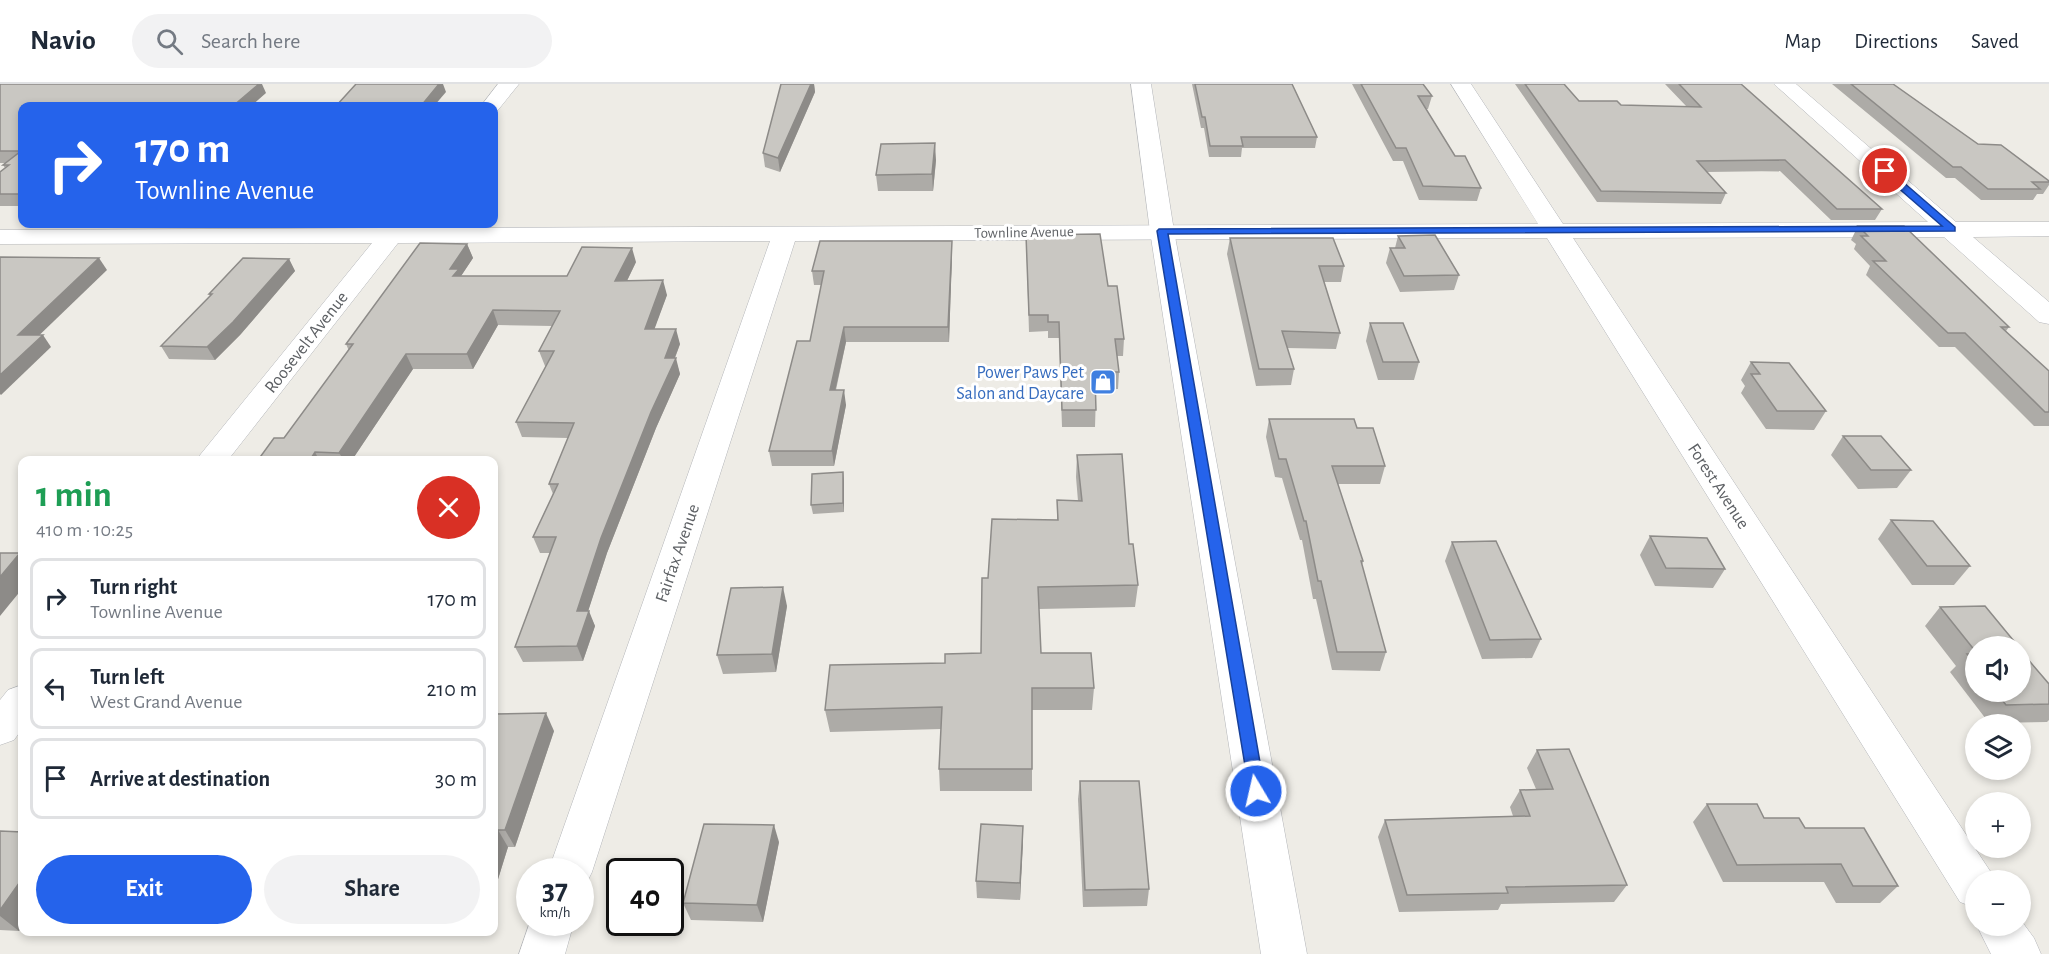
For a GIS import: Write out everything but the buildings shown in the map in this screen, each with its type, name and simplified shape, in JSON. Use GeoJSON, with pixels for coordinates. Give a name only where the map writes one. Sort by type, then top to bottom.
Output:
{"type":"FeatureCollection","features":[{"type":"Feature","properties":{"kind":"street"},"geometry":{"type":"LineString","coordinates":[[494,102],[508,84]]}},
{"type":"Feature","properties":{"kind":"street"},"geometry":{"type":"LineString","coordinates":[[1141,84],[1162,231],[1284,954]]}},
{"type":"Feature","properties":{"kind":"street","name":"Forest Avenue"},"geometry":{"type":"LineString","coordinates":[[1461,84],[1965,871]]}},
{"type":"Feature","properties":{"kind":"street"},"geometry":{"type":"LineString","coordinates":[[1784,84],[2049,316]]}},
{"type":"Feature","properties":{"kind":"street","name":"Townline Avenue"},"geometry":{"type":"LineString","coordinates":[[0,237],[396,229],[785,234],[1555,229],[2049,229]]}},
{"type":"Feature","properties":{"kind":"street","name":"Roosevelt Avenue"},"geometry":{"type":"LineString","coordinates":[[215,456],[396,229]]}},
{"type":"Feature","properties":{"kind":"street","name":"Fairfax Avenue"},"geometry":{"type":"LineString","coordinates":[[575,858],[785,234]]}},
{"type":"Feature","properties":{"kind":"street"},"geometry":{"type":"LineString","coordinates":[[0,729],[18,705]]}},
{"type":"Feature","properties":{"kind":"street"},"geometry":{"type":"LineString","coordinates":[[542,954],[548,936]]}},
{"type":"Feature","properties":{"kind":"street"},"geometry":{"type":"LineString","coordinates":[[2006,936],[2018,954]]}},
{"type":"Feature","properties":{"kind":"place","name":"Power Paws Pet Salon and Daycare"},"geometry":{"type":"Point","coordinates":[1103,382]}},
{"type":"Feature","properties":{"kind":"route"},"geometry":{"type":"LineString","coordinates":[[1256,791],[1162,231],[1952,229],[1885,171]]}}]}
